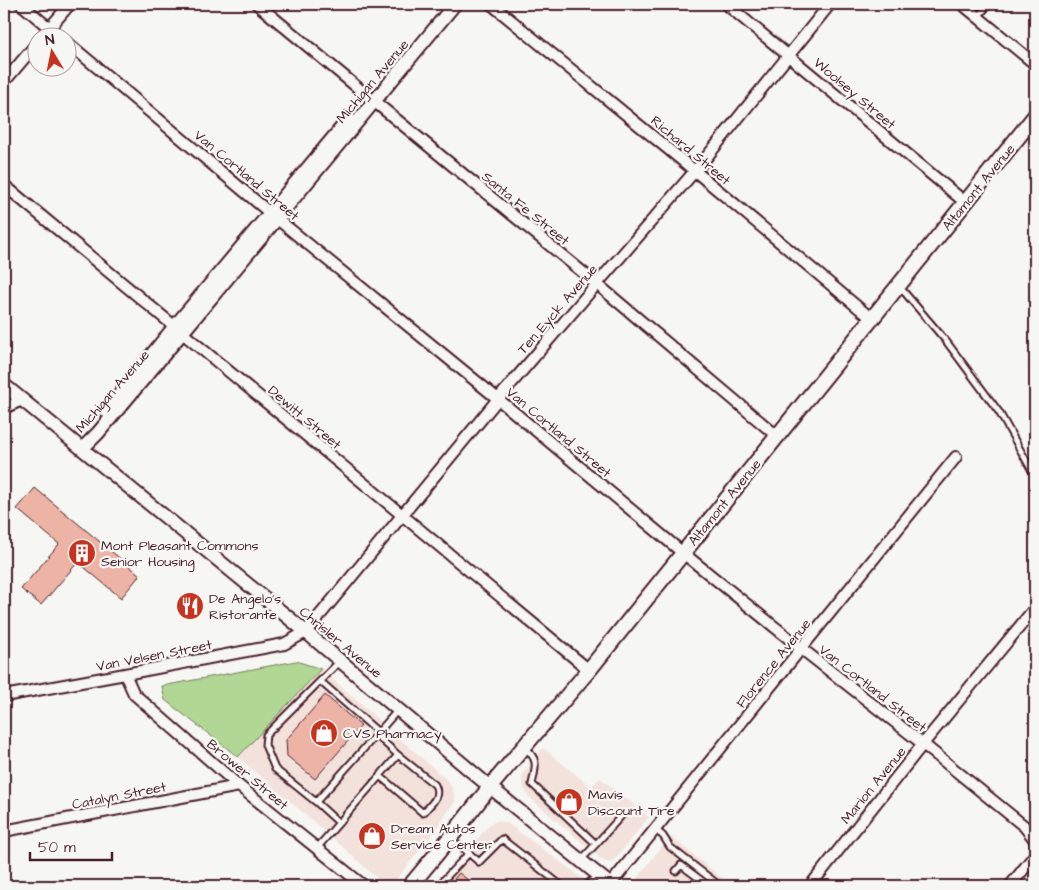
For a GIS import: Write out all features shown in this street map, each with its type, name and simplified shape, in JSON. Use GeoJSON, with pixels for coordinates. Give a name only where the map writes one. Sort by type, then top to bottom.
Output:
{"type":"FeatureCollection","features":[{"type":"Feature","properties":{"kind":"main road","name":"Altamont Avenue"},"geometry":{"type":"LineString","coordinates":[[410,886],[683,553],[1035,116]]}},
{"type":"Feature","properties":{"kind":"street"},"geometry":{"type":"LineString","coordinates":[[21,4],[50,28],[70,4]]}},
{"type":"Feature","properties":{"kind":"street","name":"Santa Fe Street"},"geometry":{"type":"LineString","coordinates":[[257,4],[597,284],[777,436]]}},
{"type":"Feature","properties":{"kind":"street","name":"Michigan Avenue"},"geometry":{"type":"LineString","coordinates":[[371,99],[444,4]]}},
{"type":"Feature","properties":{"kind":"street","name":"Michigan Avenue"},"geometry":{"type":"LineString","coordinates":[[82,449],[98,433],[178,330],[371,99],[455,4]]}},
{"type":"Feature","properties":{"kind":"street","name":"Richard Street"},"geometry":{"type":"LineString","coordinates":[[491,4],[872,319]]}},
{"type":"Feature","properties":{"kind":"street","name":"Woolsey Street"},"geometry":{"type":"LineString","coordinates":[[726,4],[966,203]]}},
{"type":"Feature","properties":{"kind":"street","name":"Ten Eyck Avenue"},"geometry":{"type":"LineString","coordinates":[[306,632],[498,399],[695,171],[830,4]]}},
{"type":"Feature","properties":{"kind":"street"},"geometry":{"type":"LineString","coordinates":[[962,4],[1035,64]]}},
{"type":"Feature","properties":{"kind":"street","name":"Van Cortland Street"},"geometry":{"type":"LineString","coordinates":[[78,51],[274,216],[683,553],[1024,826],[1035,840]]}},
{"type":"Feature","properties":{"kind":"street"},"geometry":{"type":"LineString","coordinates":[[4,82],[28,54]]}},
{"type":"Feature","properties":{"kind":"street","name":"Dewitt Street"},"geometry":{"type":"LineString","coordinates":[[4,185],[588,670]]}},
{"type":"Feature","properties":{"kind":"street","name":"Chrisler Avenue"},"geometry":{"type":"LineString","coordinates":[[4,385],[611,885]]}},
{"type":"Feature","properties":{"kind":"street"},"geometry":{"type":"LineString","coordinates":[[4,408],[22,400]]}},
{"type":"Feature","properties":{"kind":"street","name":"Florence Avenue"},"geometry":{"type":"LineString","coordinates":[[611,885],[956,458]]}},
{"type":"Feature","properties":{"kind":"street","name":"Marion Avenue"},"geometry":{"type":"LineString","coordinates":[[810,886],[1035,608]]}},
{"type":"Feature","properties":{"kind":"street","name":"Van Velsen Street"},"geometry":{"type":"LineString","coordinates":[[4,696],[284,644],[306,632]]}},
{"type":"Feature","properties":{"kind":"street","name":"Brower Street"},"geometry":{"type":"LineString","coordinates":[[126,674],[134,694],[239,786],[364,886]]}},
{"type":"Feature","properties":{"kind":"street","name":"Catalyn Street"},"geometry":{"type":"LineString","coordinates":[[4,831],[239,786]]}},
{"type":"Feature","properties":{"kind":"street"},"geometry":{"type":"LineString","coordinates":[[1010,886],[1035,855]]}},
{"type":"Feature","properties":{"kind":"lane"},"geometry":{"type":"LineString","coordinates":[[978,17],[989,4]]}},
{"type":"Feature","properties":{"kind":"lane"},"geometry":{"type":"LineString","coordinates":[[899,285],[946,342],[999,412],[1035,476]]}},
{"type":"Feature","properties":{"kind":"lane"},"geometry":{"type":"LineString","coordinates":[[338,822],[275,769],[265,745],[266,735],[340,660]]}},
{"type":"Feature","properties":{"kind":"lane"},"geometry":{"type":"LineString","coordinates":[[320,681],[434,785],[437,790],[436,798],[423,813],[380,776]]}},
{"type":"Feature","properties":{"kind":"lane"},"geometry":{"type":"LineString","coordinates":[[316,802],[399,710]]}},
{"type":"Feature","properties":{"kind":"lane"},"geometry":{"type":"LineString","coordinates":[[524,747],[532,754],[536,764],[532,784],[596,844]]}},
{"type":"Feature","properties":{"kind":"lane"},"geometry":{"type":"LineString","coordinates":[[316,848],[398,754]]}},
{"type":"Feature","properties":{"kind":"lane"},"geometry":{"type":"LineString","coordinates":[[581,860],[623,814]]}},
{"type":"Feature","properties":{"kind":"lane"},"geometry":{"type":"LineString","coordinates":[[655,830],[663,836],[670,847],[720,886]]}},
{"type":"Feature","properties":{"kind":"lane"},"geometry":{"type":"LineString","coordinates":[[449,839],[479,862],[502,839],[562,886]]}},
{"type":"Feature","properties":{"kind":"lane"},"geometry":{"type":"LineString","coordinates":[[438,886],[469,853]]}},
{"type":"Feature","properties":{"kind":"lane"},"geometry":{"type":"LineString","coordinates":[[676,872],[681,865],[709,886]]}},
{"type":"Feature","properties":{"kind":"lane"},"geometry":{"type":"LineString","coordinates":[[586,886],[598,874]]}},
{"type":"Feature","properties":{"kind":"shaded area"},"geometry":{"type":"Polygon","coordinates":[[[321,669],[449,782],[454,793],[455,802],[425,844],[394,882],[380,881],[238,757],[321,669]]]}},
{"type":"Feature","properties":{"kind":"shaded area"},"geometry":{"type":"Polygon","coordinates":[[[543,748],[591,787],[600,778],[649,817],[614,860],[609,863],[602,860],[528,796],[522,780],[523,774],[543,748]]]}},
{"type":"Feature","properties":{"kind":"shaded area"},"geometry":{"type":"Polygon","coordinates":[[[498,821],[507,823],[593,886],[437,886],[490,824],[498,821]]]}},
{"type":"Feature","properties":{"kind":"shaded area"},"geometry":{"type":"Polygon","coordinates":[[[670,836],[732,886],[639,886],[637,884],[638,877],[670,836]]]}},
{"type":"Feature","properties":{"kind":"green space"},"geometry":{"type":"Polygon","coordinates":[[[296,661],[321,669],[238,757],[165,700],[162,686],[296,661]]]}},
{"type":"Feature","properties":{"kind":"building","name":"Mont Pleasant Commons Senior Housing"},"geometry":{"type":"Polygon","coordinates":[[[35,488],[140,575],[121,598],[78,562],[41,605],[21,589],[59,544],[17,509],[35,488]]]}},
{"type":"Feature","properties":{"kind":"building","name":"CVS Pharmacy"},"geometry":{"type":"Polygon","coordinates":[[[325,695],[361,726],[315,779],[287,756],[286,740],[325,695]]]}},
{"type":"Feature","properties":{"kind":"building"},"geometry":{"type":"Polygon","coordinates":[[[459,873],[476,886],[448,886],[459,873]]]}},
{"type":"Feature","properties":{"kind":"place","name":"Mont Pleasant Commons Senior Housing"},"geometry":{"type":"Point","coordinates":[82,553]}},
{"type":"Feature","properties":{"kind":"place","name":"De Angelo's Ristorante"},"geometry":{"type":"Point","coordinates":[190,606]}},
{"type":"Feature","properties":{"kind":"place","name":"CVS Pharmacy"},"geometry":{"type":"Point","coordinates":[324,733]}},
{"type":"Feature","properties":{"kind":"place","name":"Mavis Discount Tire"},"geometry":{"type":"Point","coordinates":[569,802]}},
{"type":"Feature","properties":{"kind":"place","name":"Dream Autos Service Center"},"geometry":{"type":"Point","coordinates":[372,836]}}]}
